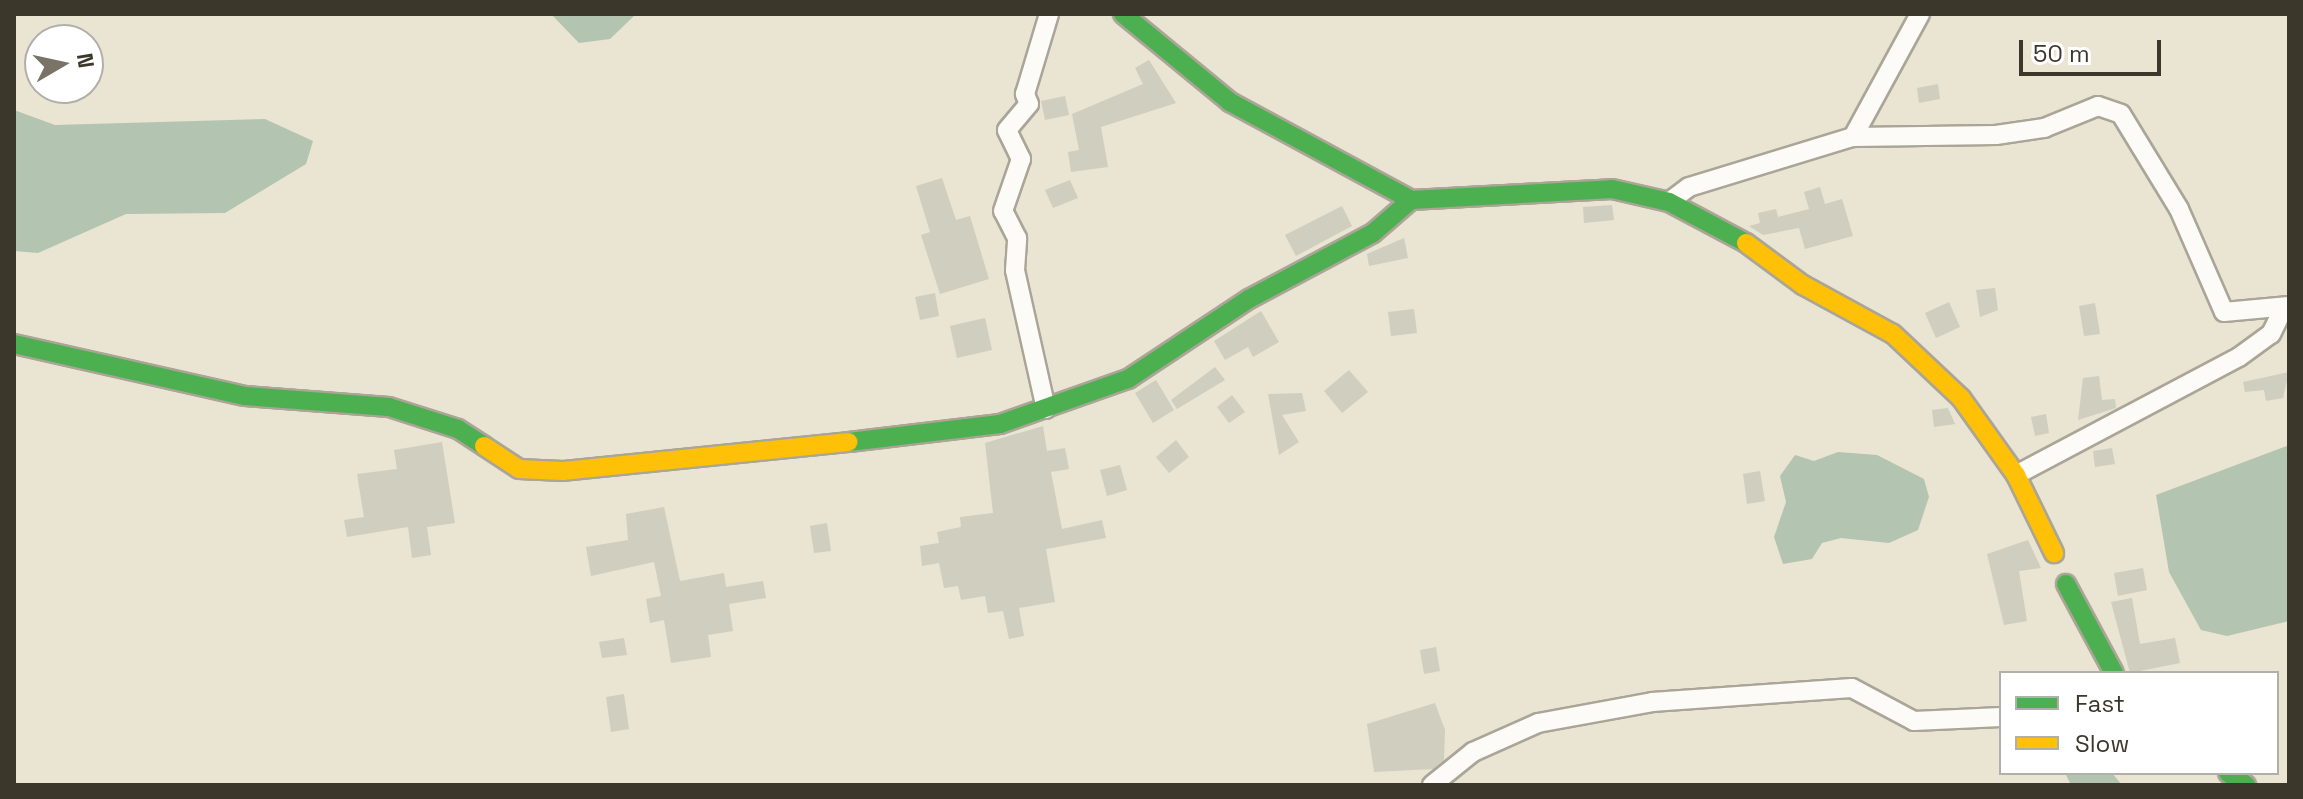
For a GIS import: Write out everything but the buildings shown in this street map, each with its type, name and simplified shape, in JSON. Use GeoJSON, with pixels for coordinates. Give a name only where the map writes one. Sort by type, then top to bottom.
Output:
{"type":"FeatureCollection","features":[{"type":"Feature","properties":{"kind":"street"},"geometry":{"type":"LineString","coordinates":[[1046,409],[1015,270],[1017,238],[1003,211],[1021,159],[1007,130],[1029,104],[1025,94],[1049,14]]}},
{"type":"Feature","properties":{"kind":"street"},"geometry":{"type":"LineString","coordinates":[[1123,14],[1145,21],[1230,102],[1411,200],[1612,189],[1669,202],[1727,229],[1803,285],[1893,334],[1961,398],[2016,475],[2054,553]]}},
{"type":"Feature","properties":{"kind":"street"},"geometry":{"type":"LineString","coordinates":[[1853,137],[1920,14]]}},
{"type":"Feature","properties":{"kind":"street"},"geometry":{"type":"LineString","coordinates":[[1669,202],[1689,187],[1853,137],[1996,135],[2044,128],[2098,106],[2121,114],[2179,209],[2224,312],[2287,307]]}},
{"type":"Feature","properties":{"kind":"street"},"geometry":{"type":"LineString","coordinates":[[14,344],[245,396],[389,407],[458,429],[519,469],[897,440],[1046,409],[1153,366],[1249,299],[1373,233],[1411,200]]}},
{"type":"Feature","properties":{"kind":"street"},"geometry":{"type":"LineString","coordinates":[[2016,475],[2239,357],[2271,334],[2287,307]]}},
{"type":"Feature","properties":{"kind":"street"},"geometry":{"type":"LineString","coordinates":[[2066,584],[2113,671]]}},
{"type":"Feature","properties":{"kind":"street"},"geometry":{"type":"LineString","coordinates":[[1432,785],[1473,752],[1538,723],[1652,702],[1852,688],[1914,721],[1999,717]]}},
{"type":"Feature","properties":{"kind":"shaded area"},"geometry":{"type":"Polygon","coordinates":[[[551,14],[636,14],[610,39],[579,43],[551,14]]]}},
{"type":"Feature","properties":{"kind":"shaded area"},"geometry":{"type":"Polygon","coordinates":[[[14,110],[55,125],[265,119],[313,141],[306,164],[225,213],[126,214],[38,253],[14,251],[14,110]]]}},
{"type":"Feature","properties":{"kind":"shaded area"},"geometry":{"type":"Polygon","coordinates":[[[2289,445],[2289,621],[2227,636],[2201,630],[2169,572],[2156,495],[2289,445]]]}},
{"type":"Feature","properties":{"kind":"shaded area"},"geometry":{"type":"Polygon","coordinates":[[[1838,452],[1877,455],[1924,479],[1929,497],[1918,530],[1889,543],[1841,538],[1822,543],[1812,559],[1783,564],[1774,537],[1786,502],[1780,476],[1795,455],[1814,461],[1838,452]]]}},
{"type":"Feature","properties":{"kind":"shaded area"},"geometry":{"type":"Polygon","coordinates":[[[2066,775],[2114,775],[2122,785],[2071,785],[2066,775]]]}},
{"type":"Feature","properties":{"kind":"traffic: fast"},"geometry":{"type":"LineString","coordinates":[[1123,14],[1230,102],[1411,200],[1612,189],[1669,202],[1746,243]]}},
{"type":"Feature","properties":{"kind":"traffic: fast"},"geometry":{"type":"LineString","coordinates":[[849,442],[1000,424],[1128,379],[1249,299],[1373,233],[1411,200]]}},
{"type":"Feature","properties":{"kind":"traffic: fast"},"geometry":{"type":"LineString","coordinates":[[14,344],[245,396],[389,407],[458,429],[484,446]]}},
{"type":"Feature","properties":{"kind":"traffic: fast"},"geometry":{"type":"LineString","coordinates":[[2066,584],[2113,671]]}},
{"type":"Feature","properties":{"kind":"traffic: fast"},"geometry":{"type":"LineString","coordinates":[[2231,775],[2246,785]]}},
{"type":"Feature","properties":{"kind":"traffic: slow"},"geometry":{"type":"LineString","coordinates":[[1746,243],[1803,285],[1893,334],[1961,398],[2016,475],[2054,553]]}},
{"type":"Feature","properties":{"kind":"traffic: slow"},"geometry":{"type":"LineString","coordinates":[[484,446],[519,469],[563,471],[849,442]]}}]}
